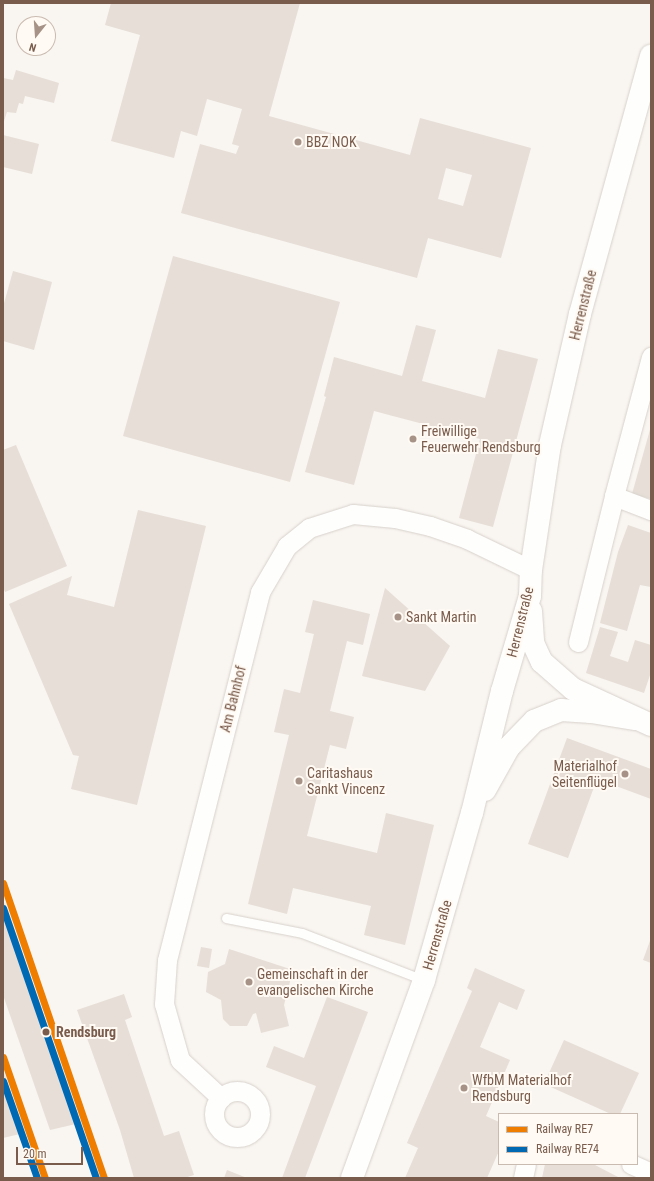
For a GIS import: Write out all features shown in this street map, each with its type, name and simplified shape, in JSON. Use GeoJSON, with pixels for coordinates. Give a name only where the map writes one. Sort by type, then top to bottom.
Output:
{"type":"FeatureCollection","features":[{"type":"Feature","properties":{"kind":"main road","name":"Herrenstraße"},"geometry":{"type":"LineString","coordinates":[[352,1178],[424,980],[472,813],[502,691],[530,596],[531,570],[550,445],[580,314],[651,56]]}},
{"type":"Feature","properties":{"kind":"main road"},"geometry":{"type":"LineString","coordinates":[[530,596],[533,644],[542,662],[573,689],[643,722]]}},
{"type":"Feature","properties":{"kind":"main road"},"geometry":{"type":"LineString","coordinates":[[472,813],[509,747],[534,721],[561,710],[591,712],[643,722]]}},
{"type":"Feature","properties":{"kind":"street"},"geometry":{"type":"LineString","coordinates":[[578,642],[614,496],[651,357]]}},
{"type":"Feature","properties":{"kind":"street"},"geometry":{"type":"LineString","coordinates":[[614,496],[651,510]]}},
{"type":"Feature","properties":{"kind":"street","name":"Am Bahnhof"},"geometry":{"type":"LineString","coordinates":[[221,1098],[180,1060],[164,1004],[167,960],[260,592],[287,546],[309,528],[353,514],[395,518],[430,526],[467,539],[531,570]]}},
{"type":"Feature","properties":{"kind":"street"},"geometry":{"type":"LineString","coordinates":[[523,1178],[526,1165]]}},
{"type":"Feature","properties":{"kind":"street"},"geometry":{"type":"LineString","coordinates":[[633,1165],[651,1173]]}},
{"type":"Feature","properties":{"kind":"lane"},"geometry":{"type":"LineString","coordinates":[[226,918],[302,933],[424,980]]}},
{"type":"Feature","properties":{"kind":"building","name":"BBZ NOK"},"geometry":{"type":"Polygon","coordinates":[[[111,3],[300,3],[269,116],[410,155],[420,118],[531,148],[501,258],[428,238],[417,278],[181,213],[200,144],[236,154],[239,146],[232,144],[242,109],[207,99],[197,136],[181,131],[174,158],[111,141],[140,35],[105,25],[111,3]],[[446,168],[438,199],[463,206],[472,175],[446,168]]]}},
{"type":"Feature","properties":{"kind":"building"},"geometry":{"type":"Polygon","coordinates":[[[16,70],[59,83],[54,103],[25,96],[23,104],[19,103],[16,113],[7,112],[4,121],[3,78],[13,80],[16,70]]]}},
{"type":"Feature","properties":{"kind":"building"},"geometry":{"type":"Polygon","coordinates":[[[3,135],[39,144],[32,174],[3,167],[3,135]]]}},
{"type":"Feature","properties":{"kind":"building"},"geometry":{"type":"Polygon","coordinates":[[[173,256],[340,302],[290,482],[123,436],[173,256]]]}},
{"type":"Feature","properties":{"kind":"building"},"geometry":{"type":"Polygon","coordinates":[[[13,271],[52,282],[34,350],[3,341],[3,307],[13,271]]]}},
{"type":"Feature","properties":{"kind":"building"},"geometry":{"type":"Polygon","coordinates":[[[416,325],[436,330],[422,381],[485,398],[498,349],[538,359],[493,527],[459,518],[480,439],[374,411],[354,485],[305,472],[326,397],[324,396],[334,357],[402,376],[416,325]]]}},
{"type":"Feature","properties":{"kind":"building"},"geometry":{"type":"Polygon","coordinates":[[[651,426],[651,499],[632,494],[651,426]]]}},
{"type":"Feature","properties":{"kind":"building"},"geometry":{"type":"Polygon","coordinates":[[[16,445],[67,566],[5,592],[3,587],[3,450],[16,445]]]}},
{"type":"Feature","properties":{"kind":"building"},"geometry":{"type":"Polygon","coordinates":[[[138,510],[206,526],[137,805],[71,789],[79,756],[73,755],[9,604],[72,576],[67,595],[114,607],[138,510]]]}},
{"type":"Feature","properties":{"kind":"building"},"geometry":{"type":"Polygon","coordinates":[[[628,525],[651,533],[651,587],[640,585],[627,631],[600,623],[618,552],[628,525]]]}},
{"type":"Feature","properties":{"kind":"building","name":"Sankt Martin"},"geometry":{"type":"Polygon","coordinates":[[[385,588],[450,646],[425,691],[362,676],[385,588]]]}},
{"type":"Feature","properties":{"kind":"building","name":"Caritashaus Sankt Vincenz"},"geometry":{"type":"Polygon","coordinates":[[[313,600],[370,614],[363,645],[347,641],[330,711],[354,717],[346,749],[330,745],[307,836],[377,853],[386,813],[434,825],[405,945],[364,935],[371,906],[293,888],[287,914],[248,904],[289,735],[274,732],[284,689],[300,693],[314,634],[305,632],[313,600]]]}},
{"type":"Feature","properties":{"kind":"building"},"geometry":{"type":"Polygon","coordinates":[[[600,627],[618,632],[610,656],[628,662],[635,640],[651,645],[651,672],[644,693],[586,673],[600,627]]]}},
{"type":"Feature","properties":{"kind":"building"},"geometry":{"type":"Polygon","coordinates":[[[567,738],[651,769],[651,799],[597,779],[568,858],[528,844],[567,738]]]}},
{"type":"Feature","properties":{"kind":"building"},"geometry":{"type":"Polygon","coordinates":[[[3,902],[80,1123],[50,1130],[3,995],[3,902]]]}},
{"type":"Feature","properties":{"kind":"building"},"geometry":{"type":"Polygon","coordinates":[[[651,938],[651,963],[643,960],[651,938]]]}},
{"type":"Feature","properties":{"kind":"building"},"geometry":{"type":"Polygon","coordinates":[[[201,947],[212,949],[209,968],[197,966],[201,947]]]}},
{"type":"Feature","properties":{"kind":"building","name":"Gemeinschaft in der evangelischen Kirche"},"geometry":{"type":"Polygon","coordinates":[[[229,949],[293,970],[284,1005],[289,1026],[261,1033],[256,1013],[253,1014],[247,1026],[230,1026],[223,1019],[221,1000],[206,992],[208,972],[225,964],[229,949]]]}},
{"type":"Feature","properties":{"kind":"building","name":"WfbM Materialhof Rendsburg"},"geometry":{"type":"Polygon","coordinates":[[[475,968],[525,990],[517,1010],[499,1002],[480,1047],[510,1060],[486,1116],[498,1122],[498,1153],[487,1178],[405,1178],[418,1148],[407,1143],[472,991],[467,988],[475,968]]]}},
{"type":"Feature","properties":{"kind":"building"},"geometry":{"type":"Polygon","coordinates":[[[124,994],[132,1017],[125,1020],[164,1136],[179,1131],[194,1175],[184,1178],[134,1178],[120,1130],[77,1010],[124,994]]]}},
{"type":"Feature","properties":{"kind":"building"},"geometry":{"type":"Polygon","coordinates":[[[327,997],[368,1012],[305,1178],[282,1178],[316,1086],[266,1067],[274,1046],[304,1058],[327,997]]]}},
{"type":"Feature","properties":{"kind":"building"},"geometry":{"type":"Polygon","coordinates":[[[564,1040],[639,1073],[620,1113],[609,1113],[544,1084],[564,1040]]]}},
{"type":"Feature","properties":{"kind":"building"},"geometry":{"type":"Polygon","coordinates":[[[3,1070],[24,1133],[3,1138],[3,1070]]]}},
{"type":"Feature","properties":{"kind":"building"},"geometry":{"type":"Polygon","coordinates":[[[545,1165],[595,1165],[620,1178],[542,1178],[545,1165]]]}},
{"type":"Feature","properties":{"kind":"building"},"geometry":{"type":"Polygon","coordinates":[[[227,1170],[247,1178],[224,1178],[227,1170]]]}},
{"type":"Feature","properties":{"kind":"rail line","name":"RE7"},"geometry":{"type":"LineString","coordinates":[[3,883],[104,1178]]}},
{"type":"Feature","properties":{"kind":"rail line","name":"RE74"},"geometry":{"type":"LineString","coordinates":[[3,908],[96,1178]]}},
{"type":"Feature","properties":{"kind":"rail line","name":"RE7"},"geometry":{"type":"LineString","coordinates":[[3,1057],[45,1178]]}},
{"type":"Feature","properties":{"kind":"rail line","name":"RE74"},"geometry":{"type":"LineString","coordinates":[[3,1081],[37,1178]]}},
{"type":"Feature","properties":{"kind":"place","name":"BBZ NOK"},"geometry":{"type":"Point","coordinates":[298,142]}},
{"type":"Feature","properties":{"kind":"place","name":"Freiwillige Feuerwehr Rendsburg"},"geometry":{"type":"Point","coordinates":[413,439]}},
{"type":"Feature","properties":{"kind":"place","name":"Sankt Martin"},"geometry":{"type":"Point","coordinates":[398,617]}},
{"type":"Feature","properties":{"kind":"place","name":"Materialhof Seitenflügel"},"geometry":{"type":"Point","coordinates":[625,774]}},
{"type":"Feature","properties":{"kind":"place","name":"Caritashaus Sankt Vincenz"},"geometry":{"type":"Point","coordinates":[299,781]}},
{"type":"Feature","properties":{"kind":"place","name":"Gemeinschaft in der evangelischen Kirche"},"geometry":{"type":"Point","coordinates":[249,982]}},
{"type":"Feature","properties":{"kind":"place","name":"Rendsburg"},"geometry":{"type":"Point","coordinates":[46,1032]}},
{"type":"Feature","properties":{"kind":"place","name":"WfbM Materialhof Rendsburg"},"geometry":{"type":"Point","coordinates":[464,1088]}}]}
